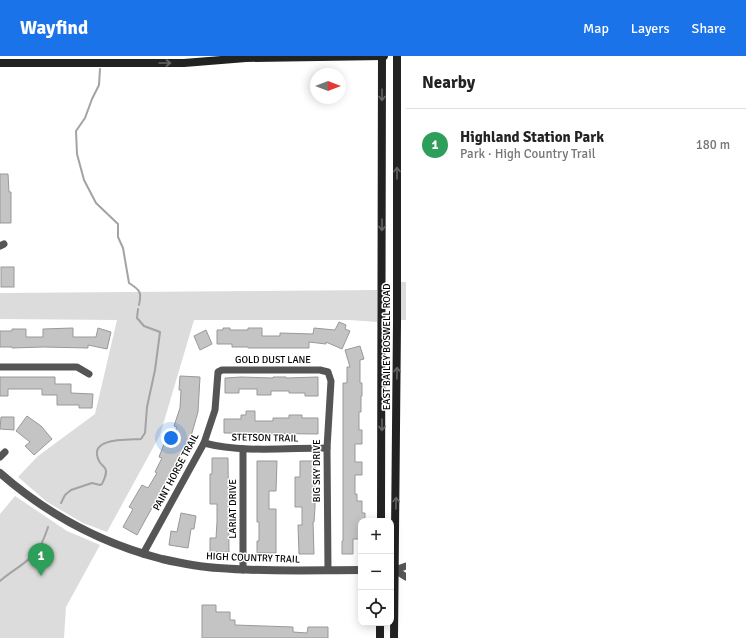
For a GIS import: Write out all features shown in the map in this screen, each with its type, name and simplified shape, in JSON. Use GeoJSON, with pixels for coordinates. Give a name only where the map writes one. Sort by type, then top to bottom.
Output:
{"type":"FeatureCollection","features":[{"type":"Feature","properties":{"kind":"main road","name":"EAST BAILEY BOSWELL ROAD"},"geometry":{"type":"LineString","coordinates":[[381,518],[383,56]]}},
{"type":"Feature","properties":{"kind":"main road"},"geometry":{"type":"LineString","coordinates":[[0,62],[184,63],[250,58],[383,56]]}},
{"type":"Feature","properties":{"kind":"main road","name":"EAST BAILEY BOSWELL ROAD"},"geometry":{"type":"LineString","coordinates":[[393,554],[397,323],[397,56]]}},
{"type":"Feature","properties":{"kind":"main road","name":"EAST BAILEY BOSWELL ROAD"},"geometry":{"type":"LineString","coordinates":[[393,590],[394,638]]}},
{"type":"Feature","properties":{"kind":"main road"},"geometry":{"type":"LineString","coordinates":[[380,626],[380,638]]}},
{"type":"Feature","properties":{"kind":"street"},"geometry":{"type":"LineString","coordinates":[[0,367],[77,367],[89,374]]}},
{"type":"Feature","properties":{"kind":"street","name":"GOLD DUST LANE"},"geometry":{"type":"LineString","coordinates":[[218,372],[222,370],[320,370],[328,372]]}},
{"type":"Feature","properties":{"kind":"street","name":"PAINT HORSE TRAIL"},"geometry":{"type":"LineString","coordinates":[[143,554],[204,443],[215,410],[218,372]]}},
{"type":"Feature","properties":{"kind":"street","name":"BIG SKY DRIVE"},"geometry":{"type":"LineString","coordinates":[[328,372],[331,381],[326,448],[328,570]]}},
{"type":"Feature","properties":{"kind":"street","name":"STETSON TRAIL"},"geometry":{"type":"LineString","coordinates":[[204,443],[220,447],[243,449],[326,448]]}},
{"type":"Feature","properties":{"kind":"street","name":"LARIAT DRIVE"},"geometry":{"type":"LineString","coordinates":[[243,449],[243,570]]}},
{"type":"Feature","properties":{"kind":"street","name":"HIGH COUNTRY TRAIL"},"geometry":{"type":"LineString","coordinates":[[0,473],[34,500],[76,526],[116,545],[143,554],[188,565],[243,570],[358,570]]}},
{"type":"Feature","properties":{"kind":"street"},"geometry":{"type":"LineString","coordinates":[[394,570],[406,566]]}},
{"type":"Feature","properties":{"kind":"street"},"geometry":{"type":"LineString","coordinates":[[394,571],[406,577]]}},
{"type":"Feature","properties":{"kind":"shaded area"},"geometry":{"type":"Polygon","coordinates":[[[401,282],[406,282],[406,320],[400,320],[401,282]]]}},
{"type":"Feature","properties":{"kind":"shaded area"},"geometry":{"type":"Polygon","coordinates":[[[377,290],[377,322],[349,320],[194,320],[160,435],[107,532],[83,523],[47,502],[18,477],[38,456],[95,414],[117,320],[0,319],[0,293],[377,290]]]}},
{"type":"Feature","properties":{"kind":"shaded area"},"geometry":{"type":"Polygon","coordinates":[[[15,496],[67,531],[100,545],[66,607],[64,638],[0,638],[0,514],[15,496]]]}},
{"type":"Feature","properties":{"kind":"building"},"geometry":{"type":"Polygon","coordinates":[[[0,174],[8,174],[9,192],[11,192],[11,223],[0,223],[0,174]]]}},
{"type":"Feature","properties":{"kind":"building"},"geometry":{"type":"Polygon","coordinates":[[[1,267],[14,267],[14,287],[1,287],[1,267]]]}},
{"type":"Feature","properties":{"kind":"building"},"geometry":{"type":"Polygon","coordinates":[[[339,322],[346,325],[345,329],[350,331],[342,349],[326,342],[326,344],[309,342],[309,348],[248,348],[232,347],[232,344],[217,344],[217,330],[223,330],[223,328],[230,328],[230,330],[248,330],[248,328],[262,328],[262,336],[280,336],[280,333],[313,334],[314,328],[335,330],[339,322]]]}},
{"type":"Feature","properties":{"kind":"building"},"geometry":{"type":"Polygon","coordinates":[[[73,328],[73,337],[96,337],[98,328],[111,332],[107,349],[88,345],[88,348],[0,347],[0,331],[26,329],[26,337],[43,337],[43,329],[73,328]]]}},
{"type":"Feature","properties":{"kind":"building"},"geometry":{"type":"Polygon","coordinates":[[[206,330],[212,344],[200,350],[194,336],[206,330]]]}},
{"type":"Feature","properties":{"kind":"building"},"geometry":{"type":"Polygon","coordinates":[[[360,346],[364,359],[360,360],[360,383],[362,383],[362,396],[361,412],[359,412],[359,430],[362,430],[362,444],[355,444],[355,462],[362,462],[362,475],[355,475],[355,494],[357,494],[357,501],[362,501],[362,513],[365,513],[365,518],[358,518],[358,539],[353,539],[353,554],[342,554],[343,383],[347,383],[347,367],[350,367],[345,350],[360,346]]]}},
{"type":"Feature","properties":{"kind":"building"},"geometry":{"type":"Polygon","coordinates":[[[180,376],[200,377],[198,412],[191,436],[137,535],[123,527],[133,509],[129,507],[142,485],[148,488],[157,473],[155,472],[162,458],[159,457],[164,444],[168,446],[177,427],[174,426],[180,408],[180,376]]]}},
{"type":"Feature","properties":{"kind":"building"},"geometry":{"type":"Polygon","coordinates":[[[0,377],[55,377],[55,384],[71,384],[71,393],[93,394],[92,408],[79,408],[79,405],[57,405],[57,395],[42,395],[42,389],[8,389],[8,396],[0,396],[0,377]]]}},
{"type":"Feature","properties":{"kind":"building"},"geometry":{"type":"Polygon","coordinates":[[[318,377],[318,396],[305,396],[305,393],[289,393],[289,391],[271,391],[271,395],[257,395],[257,389],[239,389],[239,393],[225,393],[225,378],[318,377]]]}},
{"type":"Feature","properties":{"kind":"building"},"geometry":{"type":"Polygon","coordinates":[[[246,411],[255,411],[255,421],[273,421],[273,418],[289,418],[289,415],[302,415],[302,418],[318,418],[318,434],[224,433],[224,419],[241,419],[241,415],[246,415],[246,411]]]}},
{"type":"Feature","properties":{"kind":"building"},"geometry":{"type":"Polygon","coordinates":[[[27,416],[41,426],[52,439],[34,455],[25,446],[30,442],[16,431],[27,416]]]}},
{"type":"Feature","properties":{"kind":"building"},"geometry":{"type":"Polygon","coordinates":[[[1,417],[14,417],[14,430],[0,429],[1,417]]]}},
{"type":"Feature","properties":{"kind":"building"},"geometry":{"type":"Polygon","coordinates":[[[212,458],[228,458],[229,552],[210,552],[210,538],[216,538],[217,522],[217,504],[210,504],[210,474],[212,474],[212,458]]]}},
{"type":"Feature","properties":{"kind":"building"},"geometry":{"type":"Polygon","coordinates":[[[257,461],[277,461],[276,491],[269,491],[269,509],[276,509],[276,553],[257,553],[257,541],[259,541],[259,522],[257,522],[257,461]]]}},
{"type":"Feature","properties":{"kind":"building"},"geometry":{"type":"Polygon","coordinates":[[[300,461],[315,461],[315,507],[313,522],[314,554],[299,554],[298,525],[302,525],[302,507],[295,507],[295,477],[300,477],[300,461]]]}},
{"type":"Feature","properties":{"kind":"building"},"geometry":{"type":"Polygon","coordinates":[[[181,513],[196,516],[194,529],[191,529],[188,548],[169,545],[171,531],[177,532],[181,513]]]}},
{"type":"Feature","properties":{"kind":"building"},"geometry":{"type":"Polygon","coordinates":[[[202,605],[216,605],[216,612],[230,612],[230,620],[235,620],[235,625],[293,627],[293,632],[307,633],[308,627],[328,627],[328,638],[202,638],[202,605]]]}},
{"type":"Feature","properties":{"kind":"waterway"},"geometry":{"type":"LineString","coordinates":[[100,69],[99,85],[85,118],[76,131],[77,154],[84,180],[96,203],[118,224],[118,237],[123,248],[129,283],[136,288],[140,294],[139,305]]}},
{"type":"Feature","properties":{"kind":"waterway"},"geometry":{"type":"LineString","coordinates":[[61,503],[65,495],[71,490],[92,483],[102,484],[106,472],[105,468],[99,461],[97,453],[99,448],[111,441],[141,439],[145,433],[147,407],[155,370],[160,332],[144,326],[137,318],[138,309]]}},
{"type":"Feature","properties":{"kind":"waterway"},"geometry":{"type":"LineString","coordinates":[[0,581],[27,561],[35,553],[41,544],[48,527]]}},
{"type":"Feature","properties":{"kind":"place","name":"Highland Station Park"},"geometry":{"type":"Point","coordinates":[41,576]}}]}
